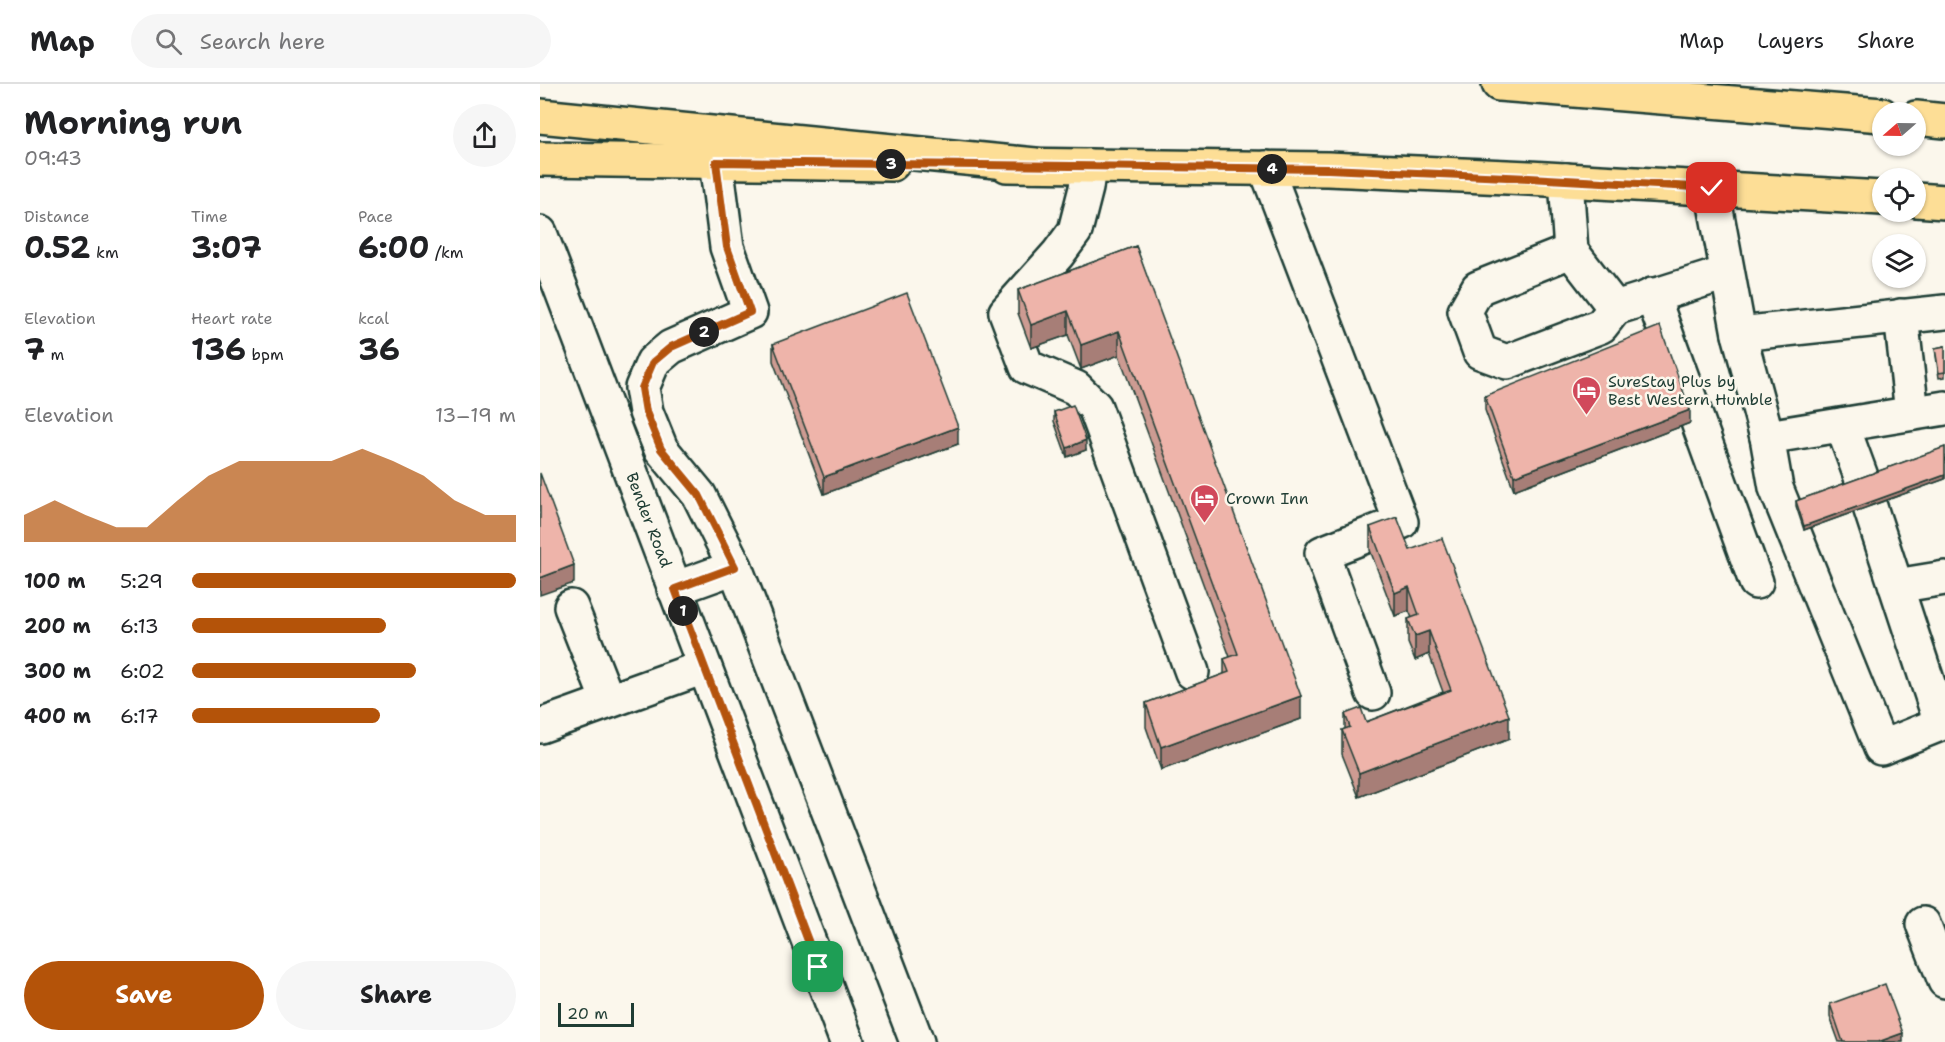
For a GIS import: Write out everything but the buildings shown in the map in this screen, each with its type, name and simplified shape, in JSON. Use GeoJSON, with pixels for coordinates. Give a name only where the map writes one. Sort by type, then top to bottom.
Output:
{"type":"FeatureCollection","features":[{"type":"Feature","properties":{"kind":"main road"},"geometry":{"type":"LineString","coordinates":[[1499,84],[1872,114]]}},
{"type":"Feature","properties":{"kind":"main road"},"geometry":{"type":"LineString","coordinates":[[540,116],[1035,165]]}},
{"type":"Feature","properties":{"kind":"main road"},"geometry":{"type":"LineString","coordinates":[[1926,119],[1945,120]]}},
{"type":"Feature","properties":{"kind":"main road"},"geometry":{"type":"LineString","coordinates":[[540,159],[1328,169],[1872,197]]}},
{"type":"Feature","properties":{"kind":"main road"},"geometry":{"type":"LineString","coordinates":[[1926,201],[1945,202]]}},
{"type":"Feature","properties":{"kind":"street"},"geometry":{"type":"LineString","coordinates":[[716,162],[727,247],[750,312],[671,347],[653,362],[642,388],[646,412],[661,449],[699,495],[735,567],[917,1042]]}},
{"type":"Feature","properties":{"kind":"street"},"geometry":{"type":"LineString","coordinates":[[1089,166],[1075,231],[1030,298],[1006,312],[1027,367],[1076,388],[1095,407],[1192,672]]}},
{"type":"Feature","properties":{"kind":"street"},"geometry":{"type":"LineString","coordinates":[[1266,168],[1401,522],[1322,553],[1373,693]]}},
{"type":"Feature","properties":{"kind":"street"},"geometry":{"type":"LineString","coordinates":[[1566,180],[1571,251],[1615,308]]}},
{"type":"Feature","properties":{"kind":"street"},"geometry":{"type":"LineString","coordinates":[[1712,188],[1739,334],[1767,437],[1776,488],[1881,748],[1943,722],[1842,425]]}},
{"type":"Feature","properties":{"kind":"street","name":"Bender Road"},"geometry":{"type":"LineString","coordinates":[[540,233],[847,1042]]}},
{"type":"Feature","properties":{"kind":"street"},"geometry":{"type":"LineString","coordinates":[[1571,251],[1478,288],[1465,311],[1480,352],[1507,362],[1601,326],[1615,308],[1726,273]]}},
{"type":"Feature","properties":{"kind":"street"},"geometry":{"type":"LineString","coordinates":[[1652,295],[1756,582]]}},
{"type":"Feature","properties":{"kind":"street"},"geometry":{"type":"LineString","coordinates":[[1739,334],[1945,312]]}},
{"type":"Feature","properties":{"kind":"street"},"geometry":{"type":"LineString","coordinates":[[1901,316],[1912,413]]}},
{"type":"Feature","properties":{"kind":"street"},"geometry":{"type":"LineString","coordinates":[[1045,343],[1057,380]]}},
{"type":"Feature","properties":{"kind":"street"},"geometry":{"type":"LineString","coordinates":[[1767,437],[1945,408]]}},
{"type":"Feature","properties":{"kind":"street"},"geometry":{"type":"LineString","coordinates":[[1729,508],[1776,488]]}},
{"type":"Feature","properties":{"kind":"street"},"geometry":{"type":"LineString","coordinates":[[675,589],[735,567]]}},
{"type":"Feature","properties":{"kind":"street"},"geometry":{"type":"LineString","coordinates":[[1896,586],[1945,578]]}},
{"type":"Feature","properties":{"kind":"street"},"geometry":{"type":"LineString","coordinates":[[571,607],[608,701]]}},
{"type":"Feature","properties":{"kind":"street"},"geometry":{"type":"LineString","coordinates":[[540,726],[704,667]]}},
{"type":"Feature","properties":{"kind":"street"},"geometry":{"type":"LineString","coordinates":[[1923,924],[1945,981]]}},
{"type":"Feature","properties":{"kind":"place","name":"SureStay Plus by Best Western Humble"},"geometry":{"type":"Point","coordinates":[1587,416]}},
{"type":"Feature","properties":{"kind":"place","name":"Crown Inn"},"geometry":{"type":"Point","coordinates":[1205,524]}},
{"type":"Feature","properties":{"kind":"route"},"geometry":{"type":"LineString","coordinates":[[818,967],[675,589],[735,567],[699,495],[661,449],[646,412],[642,388],[653,362],[671,347],[750,312],[727,247],[716,162],[1328,169],[1712,188]]}}]}
